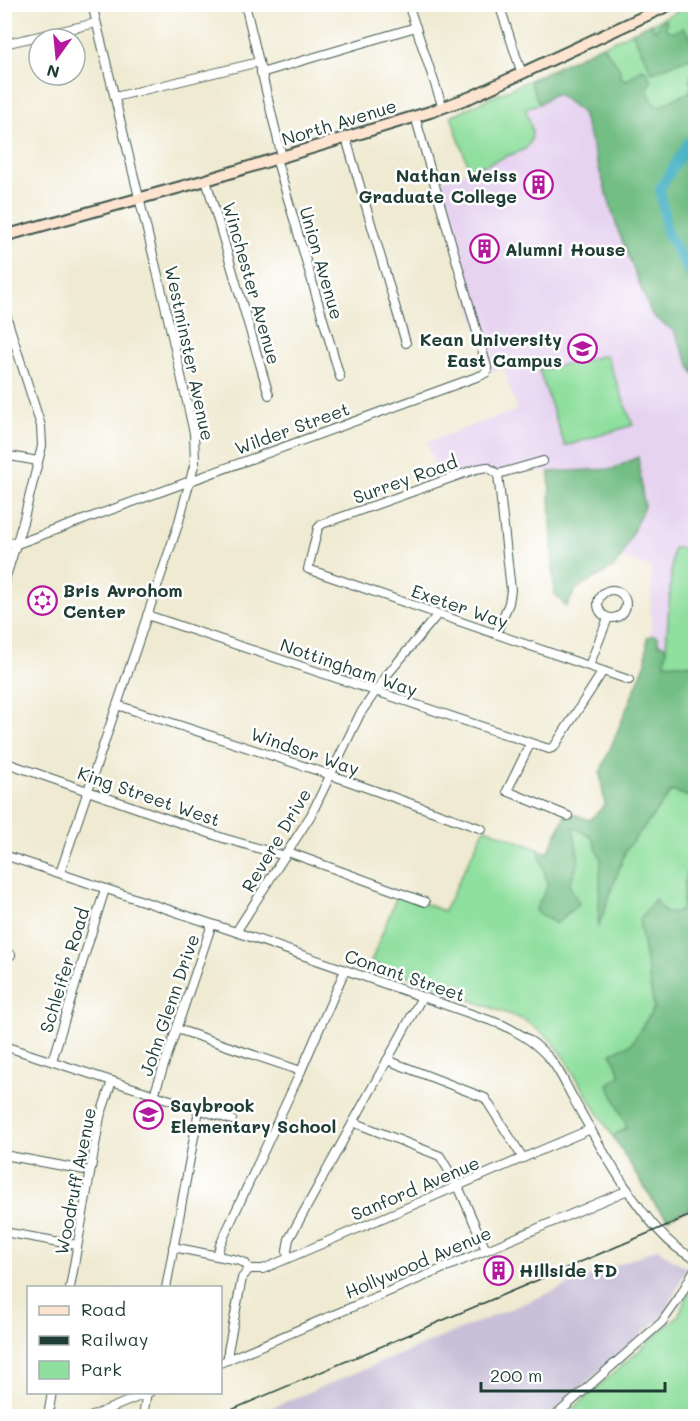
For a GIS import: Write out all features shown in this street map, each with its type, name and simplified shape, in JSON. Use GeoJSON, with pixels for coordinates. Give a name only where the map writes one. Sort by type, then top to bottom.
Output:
{"type":"FeatureCollection","features":[{"type":"Feature","properties":{"kind":"main road","name":"North Avenue"},"geometry":{"type":"LineString","coordinates":[[4,236],[206,180],[443,108],[522,74],[671,4]]}},
{"type":"Feature","properties":{"kind":"street","name":"Westminster Avenue"},"geometry":{"type":"LineString","coordinates":[[60,873],[192,480],[195,462],[194,433],[92,4]]}},
{"type":"Feature","properties":{"kind":"street","name":"Union Avenue"},"geometry":{"type":"LineString","coordinates":[[245,4],[279,158],[340,377]]}},
{"type":"Feature","properties":{"kind":"street"},"geometry":{"type":"LineString","coordinates":[[408,4],[443,108]]}},
{"type":"Feature","properties":{"kind":"street"},"geometry":{"type":"LineString","coordinates":[[499,4],[522,74]]}},
{"type":"Feature","properties":{"kind":"street"},"geometry":{"type":"LineString","coordinates":[[4,44],[96,23]]}},
{"type":"Feature","properties":{"kind":"street"},"geometry":{"type":"LineString","coordinates":[[261,73],[416,27]]}},
{"type":"Feature","properties":{"kind":"street"},"geometry":{"type":"LineString","coordinates":[[115,97],[259,62]]}},
{"type":"Feature","properties":{"kind":"street","name":"Wilder Street"},"geometry":{"type":"LineString","coordinates":[[4,542],[17,544],[486,372],[487,367],[415,116]]}},
{"type":"Feature","properties":{"kind":"street"},"geometry":{"type":"LineString","coordinates":[[346,138],[406,344]]}},
{"type":"Feature","properties":{"kind":"street","name":"Winchester Avenue"},"geometry":{"type":"LineString","coordinates":[[206,180],[269,395]]}},
{"type":"Feature","properties":{"kind":"street"},"geometry":{"type":"LineString","coordinates":[[4,309],[41,426],[42,446],[17,544],[4,583]]}},
{"type":"Feature","properties":{"kind":"street"},"geometry":{"type":"LineString","coordinates":[[4,344],[14,340]]}},
{"type":"Feature","properties":{"kind":"street"},"geometry":{"type":"LineString","coordinates":[[4,455],[38,461]]}},
{"type":"Feature","properties":{"kind":"street","name":"Surrey Road"},"geometry":{"type":"LineString","coordinates":[[308,569],[318,528],[322,525],[476,469],[488,467],[498,474],[543,462]]}},
{"type":"Feature","properties":{"kind":"street"},"geometry":{"type":"LineString","coordinates":[[496,634],[509,603],[511,590],[498,474]]}},
{"type":"Feature","properties":{"kind":"street","name":"Exeter Way"},"geometry":{"type":"LineString","coordinates":[[308,569],[629,680]]}},
{"type":"Feature","properties":{"kind":"street","name":"Revere Drive"},"geometry":{"type":"LineString","coordinates":[[236,932],[316,807],[350,733],[375,692],[438,614]]}},
{"type":"Feature","properties":{"kind":"street","name":"Nottingham Way"},"geometry":{"type":"LineString","coordinates":[[147,615],[549,750],[554,747],[603,671]]}},
{"type":"Feature","properties":{"kind":"street"},"geometry":{"type":"LineString","coordinates":[[589,666],[608,618]]}},
{"type":"Feature","properties":{"kind":"street","name":"Windsor Way"},"geometry":{"type":"LineString","coordinates":[[117,705],[331,774],[482,829]]}},
{"type":"Feature","properties":{"kind":"street"},"geometry":{"type":"LineString","coordinates":[[531,744],[507,791],[568,816]]}},
{"type":"Feature","properties":{"kind":"street","name":"King Street West"},"geometry":{"type":"LineString","coordinates":[[4,762],[223,838],[286,854],[425,902]]}},
{"type":"Feature","properties":{"kind":"street","name":"Conant Street"},"geometry":{"type":"LineString","coordinates":[[4,855],[213,924],[503,1025],[531,1040],[553,1062],[628,1191],[663,1238],[684,1254],[696,1258]]}},
{"type":"Feature","properties":{"kind":"street","name":"Schleifer Road"},"geometry":{"type":"LineString","coordinates":[[52,1061],[105,889]]}},
{"type":"Feature","properties":{"kind":"street","name":"John Glenn Drive"},"geometry":{"type":"LineString","coordinates":[[154,1095],[213,924]]}},
{"type":"Feature","properties":{"kind":"street"},"geometry":{"type":"LineString","coordinates":[[217,1256],[345,970]]}},
{"type":"Feature","properties":{"kind":"street"},"geometry":{"type":"LineString","coordinates":[[288,1258],[289,1239],[422,997]]}},
{"type":"Feature","properties":{"kind":"street"},"geometry":{"type":"LineString","coordinates":[[177,1029],[301,1071]]}},
{"type":"Feature","properties":{"kind":"street"},"geometry":{"type":"LineString","coordinates":[[4,1046],[232,1120]]}},
{"type":"Feature","properties":{"kind":"street"},"geometry":{"type":"LineString","coordinates":[[387,1060],[485,1098],[524,1158]]}},
{"type":"Feature","properties":{"kind":"street","name":"Woodruff Avenue"},"geometry":{"type":"LineString","coordinates":[[70,1286],[100,1117],[112,1081]]}},
{"type":"Feature","properties":{"kind":"street"},"geometry":{"type":"LineString","coordinates":[[166,1286],[199,1110]]}},
{"type":"Feature","properties":{"kind":"street"},"geometry":{"type":"LineString","coordinates":[[353,1122],[440,1156],[458,1186],[486,1250]]}},
{"type":"Feature","properties":{"kind":"street","name":"Sanford Avenue"},"geometry":{"type":"LineString","coordinates":[[249,1269],[263,1269],[591,1129]]}},
{"type":"Feature","properties":{"kind":"street"},"geometry":{"type":"LineString","coordinates":[[4,1155],[90,1171]]}},
{"type":"Feature","properties":{"kind":"street","name":"Hollywood Avenue"},"geometry":{"type":"LineString","coordinates":[[224,1361],[628,1191]]}},
{"type":"Feature","properties":{"kind":"street"},"geometry":{"type":"LineString","coordinates":[[4,1232],[77,1245]]}},
{"type":"Feature","properties":{"kind":"street"},"geometry":{"type":"LineString","coordinates":[[174,1247],[241,1261],[249,1269],[242,1278],[228,1352],[224,1361]]}},
{"type":"Feature","properties":{"kind":"street"},"geometry":{"type":"LineString","coordinates":[[555,1416],[658,1327],[679,1298],[696,1267]]}},
{"type":"Feature","properties":{"kind":"street"},"geometry":{"type":"LineString","coordinates":[[48,1416],[52,1394]]}},
{"type":"Feature","properties":{"kind":"street"},"geometry":{"type":"LineString","coordinates":[[92,1416],[146,1394]]}},
{"type":"Feature","properties":{"kind":"street"},"geometry":{"type":"LineString","coordinates":[[142,1416],[148,1394]]}},
{"type":"Feature","properties":{"kind":"shaded area","name":"Kean University East Campus"},"geometry":{"type":"Polygon","coordinates":[[[564,63],[652,314],[674,331],[695,376],[695,665],[665,663],[647,637],[651,636],[651,568],[621,558],[644,506],[613,469],[540,472],[538,464],[495,475],[441,484],[427,442],[517,410],[504,368],[489,372],[437,181],[470,171],[451,116],[564,63]]]}},
{"type":"Feature","properties":{"kind":"shaded area"},"geometry":{"type":"Polygon","coordinates":[[[658,1248],[687,1268],[665,1314],[549,1416],[251,1416],[658,1248]]]}},
{"type":"Feature","properties":{"kind":"green space"},"geometry":{"type":"Polygon","coordinates":[[[695,5],[695,376],[674,331],[652,315],[618,230],[582,112],[558,94],[525,108],[532,134],[525,149],[470,171],[451,116],[695,5]]]}},
{"type":"Feature","properties":{"kind":"green space"},"geometry":{"type":"Polygon","coordinates":[[[663,20],[666,20],[666,29],[673,32],[683,28],[692,38],[695,23],[695,58],[652,72],[632,32],[651,23],[656,30],[663,20]]]}},
{"type":"Feature","properties":{"kind":"green space"},"geometry":{"type":"Polygon","coordinates":[[[602,45],[619,67],[621,78],[627,80],[642,69],[647,71],[651,81],[647,89],[654,104],[660,106],[689,92],[692,87],[691,73],[695,72],[695,376],[674,331],[652,315],[618,230],[582,113],[558,94],[552,95],[539,104],[530,81],[602,45]]]}},
{"type":"Feature","properties":{"kind":"green space"},"geometry":{"type":"Polygon","coordinates":[[[606,355],[633,425],[565,446],[539,370],[606,355]]]}},
{"type":"Feature","properties":{"kind":"green space"},"geometry":{"type":"Polygon","coordinates":[[[638,457],[644,506],[621,558],[613,568],[577,588],[566,607],[554,593],[549,472],[613,469],[638,457]]]}},
{"type":"Feature","properties":{"kind":"green space"},"geometry":{"type":"Polygon","coordinates":[[[673,548],[695,549],[695,1206],[668,1218],[657,1207],[559,1050],[549,1038],[524,1020],[371,962],[398,893],[444,911],[485,828],[548,853],[567,812],[590,820],[605,805],[600,773],[665,663],[673,548]]]}},
{"type":"Feature","properties":{"kind":"green space"},"geometry":{"type":"Polygon","coordinates":[[[654,635],[658,637],[658,643],[666,647],[665,663],[695,665],[695,799],[672,791],[626,850],[598,928],[601,859],[592,838],[573,826],[579,861],[569,885],[579,903],[556,924],[535,911],[548,885],[538,849],[548,853],[567,812],[590,820],[605,805],[600,773],[646,662],[647,637],[654,635]]]}},
{"type":"Feature","properties":{"kind":"green space"},"geometry":{"type":"Polygon","coordinates":[[[686,873],[696,875],[695,1206],[668,1218],[657,1207],[613,1136],[627,1127],[608,1084],[621,1075],[611,1053],[631,1044],[654,1008],[639,920],[655,899],[666,914],[682,910],[686,873]]]}},
{"type":"Feature","properties":{"kind":"green space"},"geometry":{"type":"Polygon","coordinates":[[[695,1278],[695,1416],[565,1416],[678,1316],[695,1278]]]}},
{"type":"Feature","properties":{"kind":"waterway"},"geometry":{"type":"LineString","coordinates":[[696,130],[660,189],[667,233],[696,283]]}},
{"type":"Feature","properties":{"kind":"railway"},"geometry":{"type":"LineString","coordinates":[[217,1416],[696,1213]]}},
{"type":"Feature","properties":{"kind":"place","name":"Nathan Weiss Graduate College"},"geometry":{"type":"Point","coordinates":[538,185]}},
{"type":"Feature","properties":{"kind":"place","name":"Alumni House"},"geometry":{"type":"Point","coordinates":[484,249]}},
{"type":"Feature","properties":{"kind":"place","name":"Kean University East Campus"},"geometry":{"type":"Point","coordinates":[583,349]}},
{"type":"Feature","properties":{"kind":"place","name":"Bris Avrohom Center"},"geometry":{"type":"Point","coordinates":[42,600]}},
{"type":"Feature","properties":{"kind":"place","name":"Saybrook Elementary School"},"geometry":{"type":"Point","coordinates":[149,1115]}},
{"type":"Feature","properties":{"kind":"place","name":"Hillside FD"},"geometry":{"type":"Point","coordinates":[498,1270]}}]}
